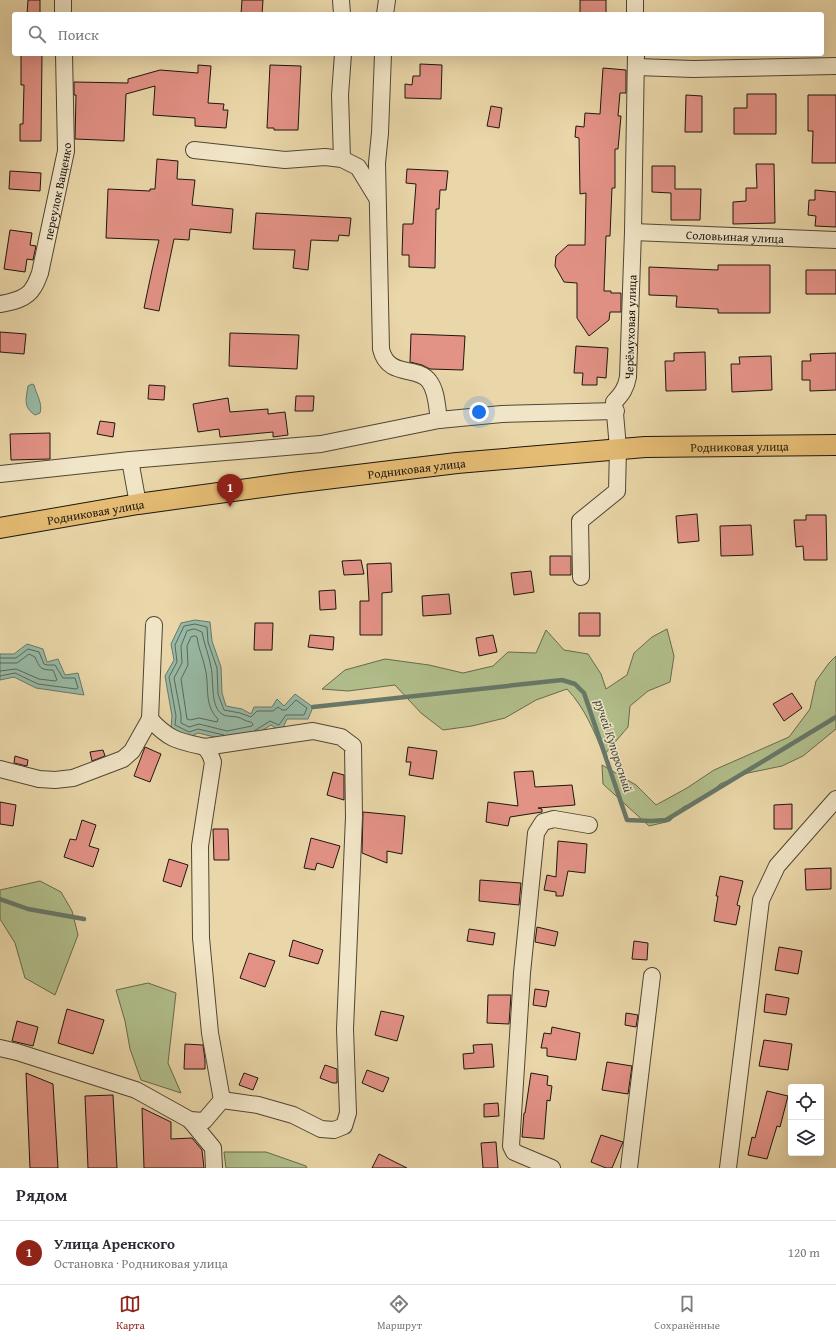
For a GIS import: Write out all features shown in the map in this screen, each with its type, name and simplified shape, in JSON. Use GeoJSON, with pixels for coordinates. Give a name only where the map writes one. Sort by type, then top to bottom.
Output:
{"type":"FeatureCollection","features":[{"type":"Feature","properties":{"kind":"main road","name":"Родниковая улица"},"geometry":{"type":"LineString","coordinates":[[0,528],[138,504],[449,464],[645,446],[836,445]]}},
{"type":"Feature","properties":{"kind":"street"},"geometry":{"type":"LineString","coordinates":[[63,0],[63,12]]}},
{"type":"Feature","properties":{"kind":"street"},"geometry":{"type":"LineString","coordinates":[[341,0],[342,12]]}},
{"type":"Feature","properties":{"kind":"street"},"geometry":{"type":"LineString","coordinates":[[385,12],[387,0]]}},
{"type":"Feature","properties":{"kind":"street"},"geometry":{"type":"LineString","coordinates":[[635,0],[636,12]]}},
{"type":"Feature","properties":{"kind":"street","name":"переулок Ващенко"},"geometry":{"type":"LineString","coordinates":[[0,304],[19,299],[27,294],[33,289],[40,273],[66,150],[64,56]]}},
{"type":"Feature","properties":{"kind":"street"},"geometry":{"type":"LineString","coordinates":[[342,159],[340,96],[343,56]]}},
{"type":"Feature","properties":{"kind":"street"},"geometry":{"type":"LineString","coordinates":[[383,56],[380,133],[377,163],[378,274],[381,349],[382,355],[386,361],[396,368],[423,376],[428,379],[434,392],[439,420]]}},
{"type":"Feature","properties":{"kind":"street"},"geometry":{"type":"LineString","coordinates":[[636,61],[693,69],[836,66]]}},
{"type":"Feature","properties":{"kind":"street","name":"Черёмуховая улица"},"geometry":{"type":"LineString","coordinates":[[581,578],[580,521],[617,492],[618,448],[616,411],[614,402],[626,387],[628,377],[633,232],[636,61]]}},
{"type":"Feature","properties":{"kind":"street"},"geometry":{"type":"LineString","coordinates":[[194,150],[285,160],[325,157],[342,159],[358,167],[378,200]]}},
{"type":"Feature","properties":{"kind":"street","name":"Соловьиная улица"},"geometry":{"type":"LineString","coordinates":[[633,232],[836,240]]}},
{"type":"Feature","properties":{"kind":"street"},"geometry":{"type":"LineString","coordinates":[[0,474],[130,460],[322,444],[439,420],[502,414],[616,411]]}},
{"type":"Feature","properties":{"kind":"street"},"geometry":{"type":"LineString","coordinates":[[130,460],[138,504]]}},
{"type":"Feature","properties":{"kind":"street"},"geometry":{"type":"LineString","coordinates":[[0,769],[39,779],[55,780],[73,778],[124,759],[132,751],[150,719],[154,625]]}},
{"type":"Feature","properties":{"kind":"street"},"geometry":{"type":"LineString","coordinates":[[150,719],[164,734],[181,742],[205,747],[313,731],[341,737],[352,746],[354,817],[345,1029],[348,1113],[344,1126],[334,1130],[321,1129],[292,1115],[258,1105],[222,1100]]}},
{"type":"Feature","properties":{"kind":"street"},"geometry":{"type":"LineString","coordinates":[[205,747],[213,762],[200,846],[201,938],[210,1033],[222,1100]]}},
{"type":"Feature","properties":{"kind":"street"},"geometry":{"type":"LineString","coordinates":[[728,1168],[762,900],[777,866],[836,799]]}},
{"type":"Feature","properties":{"kind":"street"},"geometry":{"type":"LineString","coordinates":[[552,1168],[514,1152],[510,1146],[522,973],[536,833],[543,822],[554,819],[589,825]]}},
{"type":"Feature","properties":{"kind":"street"},"geometry":{"type":"LineString","coordinates":[[629,1168],[652,976]]}},
{"type":"Feature","properties":{"kind":"street"},"geometry":{"type":"LineString","coordinates":[[0,1048],[136,1090],[190,1120],[213,1148],[214,1168]]}},
{"type":"Feature","properties":{"kind":"street"},"geometry":{"type":"LineString","coordinates":[[190,1120],[204,1121],[222,1100]]}},
{"type":"Feature","properties":{"kind":"shaded area"},"geometry":{"type":"Polygon","coordinates":[[[667,629],[674,656],[670,682],[648,691],[630,706],[628,727],[604,755],[584,712],[567,689],[536,700],[505,718],[472,726],[443,730],[421,713],[395,685],[348,691],[322,689],[345,670],[385,659],[429,665],[463,673],[493,666],[508,652],[536,653],[546,630],[564,650],[588,654],[601,674],[606,689],[627,675],[634,653],[652,637],[667,629]]]}},
{"type":"Feature","properties":{"kind":"shaded area"},"geometry":{"type":"Polygon","coordinates":[[[836,656],[836,729],[803,756],[782,766],[748,773],[720,784],[705,798],[683,807],[670,821],[649,826],[603,784],[602,765],[636,785],[656,805],[687,788],[714,770],[789,737],[810,709],[816,681],[836,656]]]}},
{"type":"Feature","properties":{"kind":"shaded area"},"geometry":{"type":"Polygon","coordinates":[[[40,881],[61,892],[72,911],[78,935],[55,995],[25,978],[15,943],[0,919],[0,890],[40,881]]]}},
{"type":"Feature","properties":{"kind":"shaded area"},"geometry":{"type":"Polygon","coordinates":[[[148,983],[176,993],[168,1063],[181,1093],[141,1080],[130,1049],[125,1021],[116,990],[148,983]]]}},
{"type":"Feature","properties":{"kind":"shaded area"},"geometry":{"type":"Polygon","coordinates":[[[224,1152],[266,1152],[306,1166],[307,1168],[226,1168],[224,1152]]]}},
{"type":"Feature","properties":{"kind":"water"},"geometry":{"type":"Polygon","coordinates":[[[32,384],[34,385],[41,406],[40,413],[35,415],[31,412],[26,402],[28,386],[32,384]]]}},
{"type":"Feature","properties":{"kind":"water"},"geometry":{"type":"Polygon","coordinates":[[[195,620],[210,622],[212,641],[221,667],[222,693],[226,706],[242,709],[251,714],[254,707],[272,707],[277,699],[284,706],[295,694],[313,707],[308,719],[287,719],[281,732],[271,725],[255,735],[227,740],[198,733],[190,737],[171,728],[172,716],[165,676],[174,660],[171,644],[181,623],[195,620]]]}},
{"type":"Feature","properties":{"kind":"water"},"geometry":{"type":"Polygon","coordinates":[[[27,644],[43,649],[47,662],[58,659],[65,675],[78,673],[84,695],[36,688],[14,677],[0,680],[0,654],[14,654],[27,644]]]}},
{"type":"Feature","properties":{"kind":"building"},"geometry":{"type":"Polygon","coordinates":[[[28,0],[40,0],[40,12],[27,12],[28,0]]]}},
{"type":"Feature","properties":{"kind":"building"},"geometry":{"type":"Polygon","coordinates":[[[242,0],[263,0],[262,12],[241,12],[242,0]]]}},
{"type":"Feature","properties":{"kind":"building"},"geometry":{"type":"Polygon","coordinates":[[[580,0],[606,0],[606,12],[580,12],[580,0]]]}},
{"type":"Feature","properties":{"kind":"building"},"geometry":{"type":"Polygon","coordinates":[[[21,56],[42,56],[41,141],[20,141],[20,124],[23,124],[24,85],[21,85],[21,56]]]}},
{"type":"Feature","properties":{"kind":"building"},"geometry":{"type":"Polygon","coordinates":[[[420,64],[442,65],[441,99],[405,98],[405,84],[412,85],[413,76],[420,76],[420,64]]]}},
{"type":"Feature","properties":{"kind":"building"},"geometry":{"type":"Polygon","coordinates":[[[198,65],[211,66],[208,103],[224,104],[223,110],[228,110],[226,128],[195,126],[195,118],[153,115],[155,86],[126,94],[124,141],[75,139],[76,95],[74,95],[74,82],[128,83],[128,79],[160,70],[198,73],[198,65]]]}},
{"type":"Feature","properties":{"kind":"building"},"geometry":{"type":"Polygon","coordinates":[[[270,65],[301,66],[298,130],[274,130],[274,128],[267,128],[270,65]]]}},
{"type":"Feature","properties":{"kind":"building"},"geometry":{"type":"Polygon","coordinates":[[[603,68],[626,70],[626,93],[620,93],[618,116],[621,116],[618,149],[615,149],[615,188],[612,188],[610,236],[606,236],[604,291],[621,293],[621,312],[610,312],[609,320],[589,336],[577,318],[577,283],[564,282],[555,266],[556,256],[568,245],[585,245],[586,193],[580,194],[579,138],[575,137],[576,126],[584,127],[585,113],[600,114],[603,68]]]}},
{"type":"Feature","properties":{"kind":"building"},"geometry":{"type":"Polygon","coordinates":[[[747,94],[776,94],[776,134],[734,134],[734,108],[747,108],[747,94]]]}},
{"type":"Feature","properties":{"kind":"building"},"geometry":{"type":"Polygon","coordinates":[[[686,95],[702,96],[702,132],[685,132],[686,95]]]}},
{"type":"Feature","properties":{"kind":"building"},"geometry":{"type":"Polygon","coordinates":[[[808,95],[836,95],[836,163],[812,163],[813,131],[808,131],[808,95]]]}},
{"type":"Feature","properties":{"kind":"building"},"geometry":{"type":"Polygon","coordinates":[[[491,106],[502,108],[499,128],[487,126],[491,106]]]}},
{"type":"Feature","properties":{"kind":"building"},"geometry":{"type":"Polygon","coordinates":[[[157,159],[178,161],[177,179],[195,180],[192,205],[233,209],[231,233],[190,229],[189,240],[174,239],[159,311],[144,308],[159,240],[106,238],[108,189],[150,191],[150,189],[155,189],[157,159]]]}},
{"type":"Feature","properties":{"kind":"building"},"geometry":{"type":"Polygon","coordinates":[[[756,164],[774,164],[775,223],[733,224],[733,202],[746,201],[746,188],[757,188],[756,164]]]}},
{"type":"Feature","properties":{"kind":"building"},"geometry":{"type":"Polygon","coordinates":[[[652,166],[675,166],[675,189],[701,189],[700,220],[671,220],[671,193],[652,192],[652,166]]]}},
{"type":"Feature","properties":{"kind":"building"},"geometry":{"type":"Polygon","coordinates":[[[407,169],[448,171],[446,190],[440,190],[439,209],[436,209],[435,268],[409,267],[409,255],[402,255],[403,224],[413,224],[416,184],[406,183],[407,169]]]}},
{"type":"Feature","properties":{"kind":"building"},"geometry":{"type":"Polygon","coordinates":[[[10,171],[41,173],[40,191],[9,189],[10,171]]]}},
{"type":"Feature","properties":{"kind":"building"},"geometry":{"type":"Polygon","coordinates":[[[815,190],[836,192],[836,227],[815,226],[816,216],[808,215],[809,200],[815,200],[815,190]]]}},
{"type":"Feature","properties":{"kind":"building"},"geometry":{"type":"Polygon","coordinates":[[[256,213],[351,218],[349,236],[339,235],[338,241],[311,240],[308,270],[293,268],[295,250],[253,249],[256,213]]]}},
{"type":"Feature","properties":{"kind":"building"},"geometry":{"type":"Polygon","coordinates":[[[10,230],[32,233],[30,245],[36,246],[33,260],[27,259],[25,272],[4,269],[10,230]]]}},
{"type":"Feature","properties":{"kind":"building"},"geometry":{"type":"Polygon","coordinates":[[[718,265],[770,265],[770,313],[718,313],[718,309],[676,307],[677,296],[649,295],[649,267],[718,270],[718,265]]]}},
{"type":"Feature","properties":{"kind":"building"},"geometry":{"type":"Polygon","coordinates":[[[806,270],[836,270],[836,294],[806,294],[806,270]]]}},
{"type":"Feature","properties":{"kind":"building"},"geometry":{"type":"Polygon","coordinates":[[[0,332],[26,334],[24,354],[0,352],[0,332]]]}},
{"type":"Feature","properties":{"kind":"building"},"geometry":{"type":"Polygon","coordinates":[[[230,333],[299,335],[297,369],[229,366],[230,333]]]}},
{"type":"Feature","properties":{"kind":"building"},"geometry":{"type":"Polygon","coordinates":[[[411,334],[465,336],[463,370],[430,369],[410,362],[411,334]]]}},
{"type":"Feature","properties":{"kind":"building"},"geometry":{"type":"Polygon","coordinates":[[[576,346],[608,348],[606,378],[597,377],[597,385],[582,385],[583,373],[574,373],[576,346]]]}},
{"type":"Feature","properties":{"kind":"building"},"geometry":{"type":"Polygon","coordinates":[[[705,352],[706,390],[666,391],[665,361],[674,361],[674,353],[705,352]]]}},
{"type":"Feature","properties":{"kind":"building"},"geometry":{"type":"Polygon","coordinates":[[[836,353],[836,390],[810,391],[810,380],[802,380],[802,361],[811,361],[810,354],[836,353]]]}},
{"type":"Feature","properties":{"kind":"building"},"geometry":{"type":"Polygon","coordinates":[[[771,356],[772,390],[732,392],[731,364],[740,364],[739,357],[771,356]]]}},
{"type":"Feature","properties":{"kind":"building"},"geometry":{"type":"Polygon","coordinates":[[[149,385],[165,386],[164,400],[148,399],[149,385]]]}},
{"type":"Feature","properties":{"kind":"building"},"geometry":{"type":"Polygon","coordinates":[[[296,396],[314,396],[313,411],[295,411],[296,396]]]}},
{"type":"Feature","properties":{"kind":"building"},"geometry":{"type":"Polygon","coordinates":[[[228,398],[230,412],[268,409],[268,414],[285,412],[288,435],[273,437],[273,432],[220,437],[219,429],[198,432],[193,404],[228,398]]]}},
{"type":"Feature","properties":{"kind":"building"},"geometry":{"type":"Polygon","coordinates":[[[100,421],[115,423],[113,437],[97,434],[100,421]]]}},
{"type":"Feature","properties":{"kind":"building"},"geometry":{"type":"Polygon","coordinates":[[[50,433],[50,459],[11,460],[10,434],[50,433]]]}},
{"type":"Feature","properties":{"kind":"building"},"geometry":{"type":"Polygon","coordinates":[[[697,514],[699,541],[678,543],[676,516],[697,514]]]}},
{"type":"Feature","properties":{"kind":"building"},"geometry":{"type":"Polygon","coordinates":[[[806,515],[826,515],[827,560],[804,560],[803,546],[796,547],[794,520],[806,520],[806,515]]]}},
{"type":"Feature","properties":{"kind":"building"},"geometry":{"type":"Polygon","coordinates":[[[751,525],[753,555],[721,556],[720,526],[751,525]]]}},
{"type":"Feature","properties":{"kind":"building"},"geometry":{"type":"Polygon","coordinates":[[[550,556],[571,556],[571,575],[550,575],[550,556]]]}},
{"type":"Feature","properties":{"kind":"building"},"geometry":{"type":"Polygon","coordinates":[[[361,560],[364,574],[344,575],[342,561],[361,560]]]}},
{"type":"Feature","properties":{"kind":"building"},"geometry":{"type":"Polygon","coordinates":[[[391,563],[392,592],[382,593],[382,635],[360,635],[360,601],[369,601],[367,564],[391,563]]]}},
{"type":"Feature","properties":{"kind":"building"},"geometry":{"type":"Polygon","coordinates":[[[531,571],[534,592],[514,595],[511,573],[531,571]]]}},
{"type":"Feature","properties":{"kind":"building"},"geometry":{"type":"Polygon","coordinates":[[[335,590],[336,609],[320,610],[319,591],[335,590]]]}},
{"type":"Feature","properties":{"kind":"building"},"geometry":{"type":"Polygon","coordinates":[[[449,594],[451,614],[423,616],[422,596],[449,594]]]}},
{"type":"Feature","properties":{"kind":"building"},"geometry":{"type":"Polygon","coordinates":[[[579,613],[600,613],[600,636],[579,636],[579,613]]]}},
{"type":"Feature","properties":{"kind":"building"},"geometry":{"type":"Polygon","coordinates":[[[255,623],[273,623],[272,650],[254,650],[255,623]]]}},
{"type":"Feature","properties":{"kind":"building"},"geometry":{"type":"Polygon","coordinates":[[[310,635],[334,637],[333,650],[308,647],[310,635]]]}},
{"type":"Feature","properties":{"kind":"building"},"geometry":{"type":"Polygon","coordinates":[[[493,635],[497,652],[479,656],[476,638],[493,635]]]}},
{"type":"Feature","properties":{"kind":"building"},"geometry":{"type":"Polygon","coordinates":[[[792,693],[802,708],[784,721],[773,704],[792,693]]]}},
{"type":"Feature","properties":{"kind":"building"},"geometry":{"type":"Polygon","coordinates":[[[145,747],[161,754],[150,782],[134,776],[145,747]]]}},
{"type":"Feature","properties":{"kind":"building"},"geometry":{"type":"Polygon","coordinates":[[[408,747],[437,751],[433,779],[409,775],[411,762],[406,762],[408,747]]]}},
{"type":"Feature","properties":{"kind":"building"},"geometry":{"type":"Polygon","coordinates":[[[103,750],[105,756],[92,761],[90,752],[103,750]]]}},
{"type":"Feature","properties":{"kind":"building"},"geometry":{"type":"Polygon","coordinates":[[[15,756],[28,760],[27,766],[14,763],[15,756]]]}},
{"type":"Feature","properties":{"kind":"building"},"geometry":{"type":"Polygon","coordinates":[[[533,771],[535,787],[572,785],[575,805],[538,808],[542,809],[542,812],[510,817],[508,826],[486,822],[488,802],[518,806],[514,772],[533,771]]]}},
{"type":"Feature","properties":{"kind":"building"},"geometry":{"type":"Polygon","coordinates":[[[333,772],[344,775],[344,800],[327,795],[333,772]]]}},
{"type":"Feature","properties":{"kind":"building"},"geometry":{"type":"Polygon","coordinates":[[[0,802],[16,805],[13,826],[0,824],[0,802]]]}},
{"type":"Feature","properties":{"kind":"building"},"geometry":{"type":"Polygon","coordinates":[[[792,804],[792,829],[774,829],[774,805],[792,804]]]}},
{"type":"Feature","properties":{"kind":"building"},"geometry":{"type":"Polygon","coordinates":[[[363,812],[405,816],[402,854],[387,851],[387,863],[362,853],[363,812]]]}},
{"type":"Feature","properties":{"kind":"building"},"geometry":{"type":"Polygon","coordinates":[[[82,820],[96,825],[89,846],[99,849],[93,867],[64,857],[70,839],[76,840],[82,820]]]}},
{"type":"Feature","properties":{"kind":"building"},"geometry":{"type":"Polygon","coordinates":[[[213,829],[228,829],[229,860],[214,860],[213,829]]]}},
{"type":"Feature","properties":{"kind":"building"},"geometry":{"type":"Polygon","coordinates":[[[311,838],[340,846],[333,868],[317,863],[315,870],[304,868],[311,838]]]}},
{"type":"Feature","properties":{"kind":"building"},"geometry":{"type":"Polygon","coordinates":[[[558,841],[587,844],[585,873],[568,871],[563,896],[556,896],[556,892],[544,890],[547,875],[556,877],[558,841]]]}},
{"type":"Feature","properties":{"kind":"building"},"geometry":{"type":"Polygon","coordinates":[[[169,859],[188,865],[181,887],[163,881],[169,859]]]}},
{"type":"Feature","properties":{"kind":"building"},"geometry":{"type":"Polygon","coordinates":[[[831,868],[831,889],[806,890],[805,869],[831,868]]]}},
{"type":"Feature","properties":{"kind":"building"},"geometry":{"type":"Polygon","coordinates":[[[720,876],[743,881],[737,905],[740,906],[736,925],[714,921],[718,896],[716,896],[720,876]]]}},
{"type":"Feature","properties":{"kind":"building"},"geometry":{"type":"Polygon","coordinates":[[[480,880],[521,883],[519,905],[479,901],[480,880]]]}},
{"type":"Feature","properties":{"kind":"building"},"geometry":{"type":"Polygon","coordinates":[[[537,927],[558,932],[555,946],[535,942],[537,927]]]}},
{"type":"Feature","properties":{"kind":"building"},"geometry":{"type":"Polygon","coordinates":[[[469,929],[495,933],[493,945],[467,941],[469,929]]]}},
{"type":"Feature","properties":{"kind":"building"},"geometry":{"type":"Polygon","coordinates":[[[293,940],[323,950],[318,964],[289,956],[293,940]]]}},
{"type":"Feature","properties":{"kind":"building"},"geometry":{"type":"Polygon","coordinates":[[[634,941],[648,943],[647,960],[632,959],[634,941]]]}},
{"type":"Feature","properties":{"kind":"building"},"geometry":{"type":"Polygon","coordinates":[[[779,947],[802,951],[798,974],[775,970],[779,947]]]}},
{"type":"Feature","properties":{"kind":"building"},"geometry":{"type":"Polygon","coordinates":[[[249,953],[275,961],[265,987],[240,978],[249,953]]]}},
{"type":"Feature","properties":{"kind":"building"},"geometry":{"type":"Polygon","coordinates":[[[535,989],[549,991],[546,1007],[533,1005],[535,989]]]}},
{"type":"Feature","properties":{"kind":"building"},"geometry":{"type":"Polygon","coordinates":[[[766,994],[789,998],[786,1015],[764,1012],[766,994]]]}},
{"type":"Feature","properties":{"kind":"building"},"geometry":{"type":"Polygon","coordinates":[[[488,995],[511,995],[509,1024],[487,1023],[488,995]]]}},
{"type":"Feature","properties":{"kind":"building"},"geometry":{"type":"Polygon","coordinates":[[[67,1009],[104,1020],[93,1054],[58,1043],[67,1009]]]}},
{"type":"Feature","properties":{"kind":"building"},"geometry":{"type":"Polygon","coordinates":[[[381,1011],[404,1016],[397,1041],[375,1035],[381,1011]]]}},
{"type":"Feature","properties":{"kind":"building"},"geometry":{"type":"Polygon","coordinates":[[[626,1013],[638,1015],[636,1027],[625,1025],[626,1013]]]}},
{"type":"Feature","properties":{"kind":"building"},"geometry":{"type":"Polygon","coordinates":[[[17,1021],[38,1027],[33,1046],[12,1041],[17,1021]]]}},
{"type":"Feature","properties":{"kind":"building"},"geometry":{"type":"Polygon","coordinates":[[[552,1027],[580,1033],[576,1060],[547,1056],[547,1048],[541,1048],[544,1033],[551,1034],[552,1027]]]}},
{"type":"Feature","properties":{"kind":"building"},"geometry":{"type":"Polygon","coordinates":[[[764,1040],[792,1044],[788,1070],[759,1066],[764,1040]]]}},
{"type":"Feature","properties":{"kind":"building"},"geometry":{"type":"Polygon","coordinates":[[[185,1044],[203,1045],[205,1069],[184,1069],[185,1044]]]}},
{"type":"Feature","properties":{"kind":"building"},"geometry":{"type":"Polygon","coordinates":[[[492,1044],[494,1067],[464,1069],[463,1054],[474,1053],[473,1045],[492,1044]]]}},
{"type":"Feature","properties":{"kind":"building"},"geometry":{"type":"Polygon","coordinates":[[[607,1062],[632,1066],[628,1094],[602,1090],[607,1062]]]}},
{"type":"Feature","properties":{"kind":"building"},"geometry":{"type":"Polygon","coordinates":[[[325,1065],[337,1069],[337,1083],[320,1078],[325,1065]]]}},
{"type":"Feature","properties":{"kind":"building"},"geometry":{"type":"Polygon","coordinates":[[[367,1070],[389,1078],[383,1092],[362,1083],[367,1070]]]}},
{"type":"Feature","properties":{"kind":"building"},"geometry":{"type":"Polygon","coordinates":[[[26,1073],[53,1084],[58,1168],[30,1168],[26,1073]]]}},
{"type":"Feature","properties":{"kind":"building"},"geometry":{"type":"Polygon","coordinates":[[[244,1073],[258,1078],[253,1090],[239,1085],[244,1073]]]}},
{"type":"Feature","properties":{"kind":"building"},"geometry":{"type":"Polygon","coordinates":[[[531,1073],[548,1076],[547,1085],[552,1086],[550,1101],[547,1100],[544,1139],[522,1137],[524,1113],[531,1073]]]}},
{"type":"Feature","properties":{"kind":"building"},"geometry":{"type":"Polygon","coordinates":[[[767,1091],[788,1096],[780,1127],[777,1126],[767,1159],[748,1155],[752,1137],[755,1138],[767,1091]]]}},
{"type":"Feature","properties":{"kind":"building"},"geometry":{"type":"Polygon","coordinates":[[[113,1095],[117,1168],[88,1168],[85,1096],[113,1095]]]}},
{"type":"Feature","properties":{"kind":"building"},"geometry":{"type":"Polygon","coordinates":[[[498,1103],[499,1116],[484,1117],[484,1104],[498,1103]]]}},
{"type":"Feature","properties":{"kind":"building"},"geometry":{"type":"Polygon","coordinates":[[[142,1108],[171,1122],[171,1139],[192,1138],[202,1150],[204,1168],[144,1168],[142,1108]]]}},
{"type":"Feature","properties":{"kind":"building"},"geometry":{"type":"Polygon","coordinates":[[[601,1135],[623,1142],[612,1168],[606,1168],[591,1162],[601,1135]]]}},
{"type":"Feature","properties":{"kind":"building"},"geometry":{"type":"Polygon","coordinates":[[[496,1142],[498,1168],[483,1168],[481,1143],[496,1142]]]}},
{"type":"Feature","properties":{"kind":"building"},"geometry":{"type":"Polygon","coordinates":[[[379,1154],[407,1168],[372,1168],[379,1154]]]}},
{"type":"Feature","properties":{"kind":"waterway","name":"ручей Купоросный"},"geometry":{"type":"LineString","coordinates":[[313,707],[562,680],[575,684],[584,693],[627,820],[651,821],[666,820],[836,717]]}},
{"type":"Feature","properties":{"kind":"waterway","name":"ручей Купоросный"},"geometry":{"type":"LineString","coordinates":[[0,899],[28,909],[84,919]]}},
{"type":"Feature","properties":{"kind":"place","name":"Улица Аренского"},"geometry":{"type":"Point","coordinates":[230,507]}}]}
